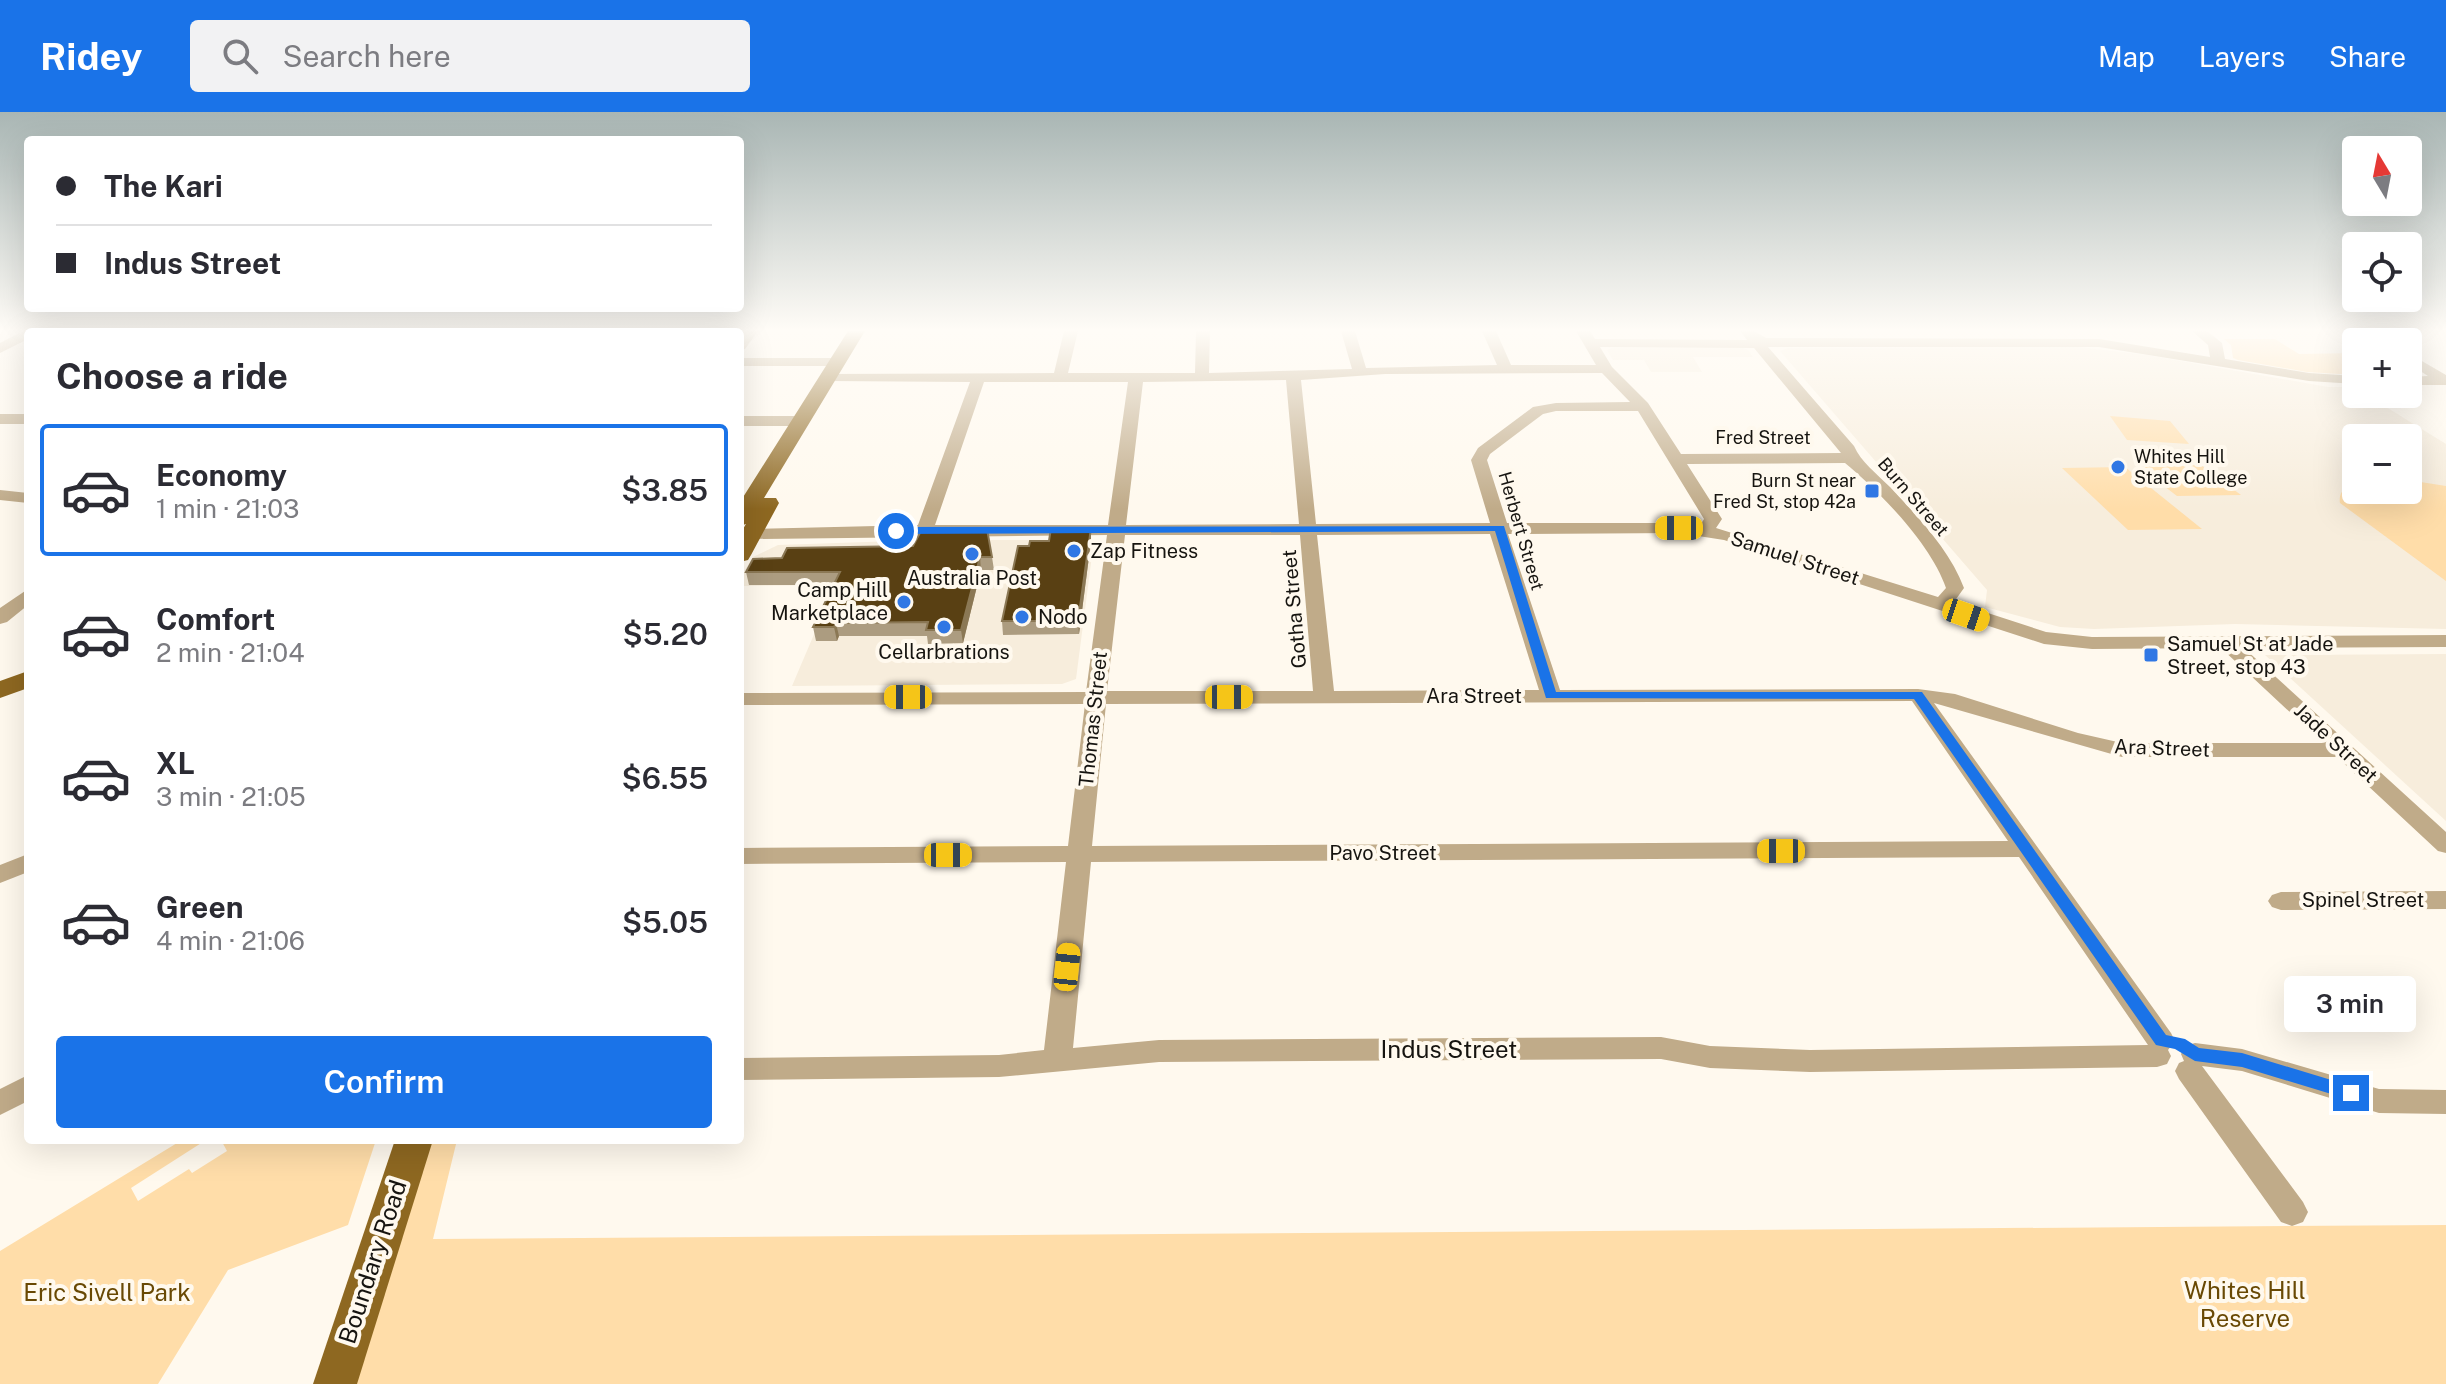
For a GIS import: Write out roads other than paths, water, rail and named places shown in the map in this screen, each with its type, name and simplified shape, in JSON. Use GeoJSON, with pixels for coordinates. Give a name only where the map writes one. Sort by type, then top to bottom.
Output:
{"type":"FeatureCollection","features":[{"type":"Feature","properties":{"kind":"main road"},"geometry":{"type":"LineString","coordinates":[[744,521],[820,390]]}},
{"type":"Feature","properties":{"kind":"main road"},"geometry":{"type":"LineString","coordinates":[[744,521],[811,419],[823,390]]}},
{"type":"Feature","properties":{"kind":"main road"},"geometry":{"type":"LineString","coordinates":[[0,690],[24,681]]}},
{"type":"Feature","properties":{"kind":"main road","name":"Boundary Road"},"geometry":{"type":"LineString","coordinates":[[335,1384],[413,1144]]}},
{"type":"Feature","properties":{"kind":"street"},"geometry":{"type":"LineString","coordinates":[[925,530],[974,390]]}},
{"type":"Feature","properties":{"kind":"street","name":"Thomas Street"},"geometry":{"type":"LineString","coordinates":[[1057,1061],[1078,854],[1134,390]]}},
{"type":"Feature","properties":{"kind":"street","name":"Gotha Street"},"geometry":{"type":"LineString","coordinates":[[1295,390],[1324,696]]}},
{"type":"Feature","properties":{"kind":"street"},"geometry":{"type":"LineString","coordinates":[[1627,390],[1643,406],[1713,519],[1706,530]]}},
{"type":"Feature","properties":{"kind":"street","name":"Burn Street"},"geometry":{"type":"LineString","coordinates":[[1797,390],[1848,449],[1849,458],[1878,486],[1948,567],[1955,588],[1941,606]]}},
{"type":"Feature","properties":{"kind":"street","name":"Herbert Street"},"geometry":{"type":"LineString","coordinates":[[1551,695],[1499,536],[1500,528],[1479,460],[1484,451],[1538,410],[1643,406]]}},
{"type":"Feature","properties":{"kind":"street"},"geometry":{"type":"LineString","coordinates":[[0,419],[24,419]]}},
{"type":"Feature","properties":{"kind":"street"},"geometry":{"type":"LineString","coordinates":[[744,421],[801,421]]}},
{"type":"Feature","properties":{"kind":"street","name":"Fred Street"},"geometry":{"type":"LineString","coordinates":[[1677,459],[1849,458]]}},
{"type":"Feature","properties":{"kind":"street"},"geometry":{"type":"LineString","coordinates":[[0,495],[24,498]]}},
{"type":"Feature","properties":{"kind":"street"},"geometry":{"type":"LineString","coordinates":[[0,502],[24,499]]}},
{"type":"Feature","properties":{"kind":"street","name":"Samuel Street"},"geometry":{"type":"LineString","coordinates":[[744,521],[925,530],[1706,530],[2010,629],[2064,641],[2446,641]]}},
{"type":"Feature","properties":{"kind":"street"},"geometry":{"type":"LineString","coordinates":[[0,599],[24,597]]}},
{"type":"Feature","properties":{"kind":"street"},"geometry":{"type":"LineString","coordinates":[[0,618],[24,599]]}},
{"type":"Feature","properties":{"kind":"street","name":"Jade Street"},"geometry":{"type":"LineString","coordinates":[[2226,642],[2446,845]]}},
{"type":"Feature","properties":{"kind":"street"},"geometry":{"type":"LineString","coordinates":[[1918,695],[2159,1048],[2179,1043],[2292,1212]]}},
{"type":"Feature","properties":{"kind":"street","name":"Ara Street"},"geometry":{"type":"LineString","coordinates":[[744,699],[1918,695],[1948,698],[2072,738],[2122,750],[2344,750]]}},
{"type":"Feature","properties":{"kind":"street","name":"Pavo Street"},"geometry":{"type":"LineString","coordinates":[[744,856],[2026,849]]}},
{"type":"Feature","properties":{"kind":"street"},"geometry":{"type":"LineString","coordinates":[[0,875],[24,864]]}},
{"type":"Feature","properties":{"kind":"street","name":"Spinel Street"},"geometry":{"type":"LineString","coordinates":[[2281,901],[2446,900]]}},
{"type":"Feature","properties":{"kind":"street","name":"Indus Street"},"geometry":{"type":"LineString","coordinates":[[744,1069],[935,1067],[1057,1061],[1159,1051],[1661,1048],[1710,1057],[1810,1061],[2159,1048]]}},
{"type":"Feature","properties":{"kind":"street"},"geometry":{"type":"LineString","coordinates":[[2192,1063],[2242,1060],[2379,1101],[2446,1102]]}},
{"type":"Feature","properties":{"kind":"street"},"geometry":{"type":"LineString","coordinates":[[0,1103],[24,1089]]}},
{"type":"Feature","properties":{"kind":"place","name":"Whites Hill State College"},"geometry":{"type":"Point","coordinates":[2118,467]}},
{"type":"Feature","properties":{"kind":"place","name":"Burn St near Fred St, stop 42a"},"geometry":{"type":"Point","coordinates":[1872,491]}},
{"type":"Feature","properties":{"kind":"place","name":"Zap Fitness"},"geometry":{"type":"Point","coordinates":[1074,551]}},
{"type":"Feature","properties":{"kind":"place","name":"Australia Post"},"geometry":{"type":"Point","coordinates":[972,554]}},
{"type":"Feature","properties":{"kind":"place","name":"Camp Hill Marketplace"},"geometry":{"type":"Point","coordinates":[904,602]}},
{"type":"Feature","properties":{"kind":"place","name":"Nodo"},"geometry":{"type":"Point","coordinates":[1022,617]}},
{"type":"Feature","properties":{"kind":"place","name":"Cellarbrations"},"geometry":{"type":"Point","coordinates":[944,627]}},
{"type":"Feature","properties":{"kind":"place","name":"Samuel St at Jade Street, stop 43"},"geometry":{"type":"Point","coordinates":[2151,655]}},
{"type":"Feature","properties":{"kind":"park label","name":"Eric Sivell Park"},"geometry":{"type":"Point","coordinates":[107,1293]}},
{"type":"Feature","properties":{"kind":"park label","name":"Whites Hill Reserve"},"geometry":{"type":"Point","coordinates":[2245,1305]}}]}
